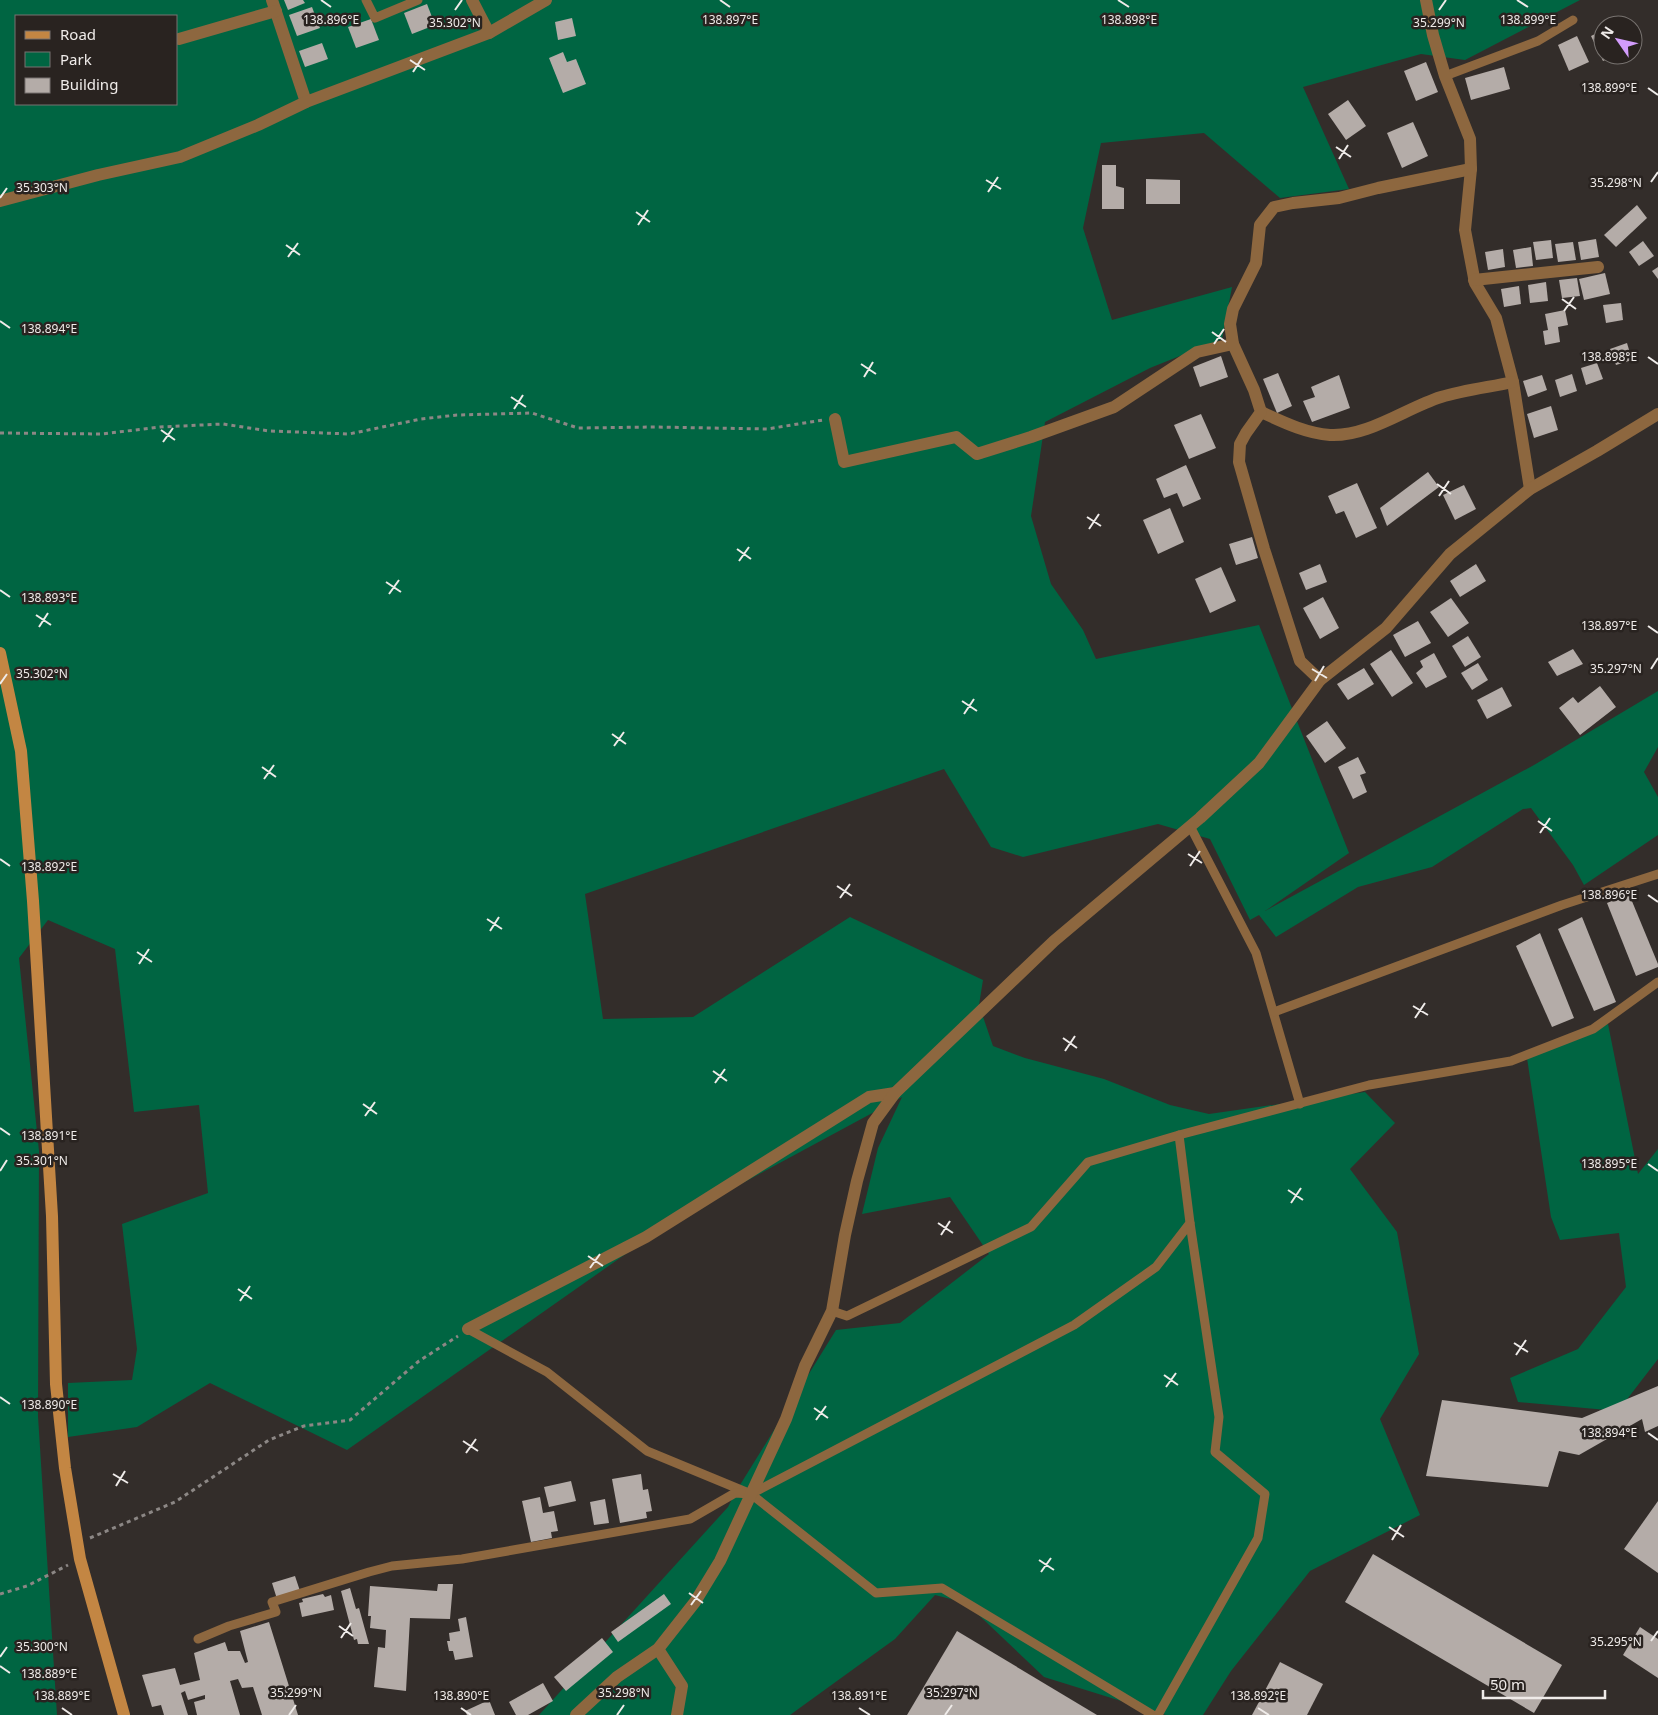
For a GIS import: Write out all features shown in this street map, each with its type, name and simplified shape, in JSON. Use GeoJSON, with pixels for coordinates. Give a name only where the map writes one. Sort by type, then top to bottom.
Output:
{"type":"FeatureCollection","features":[{"type":"Feature","properties":{"kind":"street"},"geometry":{"type":"LineString","coordinates":[[472,0],[489,33]]}},
{"type":"Feature","properties":{"kind":"street"},"geometry":{"type":"LineString","coordinates":[[0,201],[98,175],[180,157],[258,125],[306,102],[489,33],[546,0]]}},
{"type":"Feature","properties":{"kind":"street"},"geometry":{"type":"LineString","coordinates":[[1426,0],[1433,35],[1470,139],[1471,169],[1465,230],[1474,280],[1496,318],[1513,382],[1530,489]]}},
{"type":"Feature","properties":{"kind":"street"},"geometry":{"type":"LineString","coordinates":[[179,39],[274,5],[306,102]]}},
{"type":"Feature","properties":{"kind":"street"},"geometry":{"type":"LineString","coordinates":[[1471,169],[1338,198],[1274,207],[1260,225],[1256,263],[1234,309],[1230,324],[1233,344],[1254,390],[1261,412],[1302,430],[1330,435],[1356,432],[1442,397],[1513,382]]}},
{"type":"Feature","properties":{"kind":"street"},"geometry":{"type":"LineString","coordinates":[[1474,280],[1598,267]]}},
{"type":"Feature","properties":{"kind":"street"},"geometry":{"type":"LineString","coordinates":[[835,419],[844,462],[956,437],[977,454],[1114,407],[1197,352],[1233,344]]}},
{"type":"Feature","properties":{"kind":"street"},"geometry":{"type":"LineString","coordinates":[[1261,412],[1240,444],[1239,462],[1264,549],[1300,661],[1320,680]]}},
{"type":"Feature","properties":{"kind":"street"},"geometry":{"type":"LineString","coordinates":[[576,1715],[617,1677],[658,1649],[695,1602],[720,1561],[786,1418],[805,1366],[832,1310],[845,1235],[873,1123],[895,1093],[1054,941],[1190,826],[1258,763],[1320,680],[1386,628],[1450,554],[1530,489],[1658,414]]}},
{"type":"Feature","properties":{"kind":"street"},"geometry":{"type":"LineString","coordinates":[[0,653],[21,751],[34,901],[51,1206],[56,1384],[65,1468],[80,1559],[124,1715]]}},
{"type":"Feature","properties":{"kind":"street"},"geometry":{"type":"LineString","coordinates":[[468,1329],[646,1237],[869,1097],[895,1093]]}},
{"type":"Feature","properties":{"kind":"street"},"geometry":{"type":"LineString","coordinates":[[658,1649],[682,1686],[677,1715]]}},
{"type":"Feature","properties":{"kind":"lane"},"geometry":{"type":"LineString","coordinates":[[366,0],[375,18],[418,0]]}},
{"type":"Feature","properties":{"kind":"lane"},"geometry":{"type":"LineString","coordinates":[[1446,76],[1538,41],[1573,20]]}},
{"type":"Feature","properties":{"kind":"lane"},"geometry":{"type":"LineString","coordinates":[[1190,826],[1256,953],[1300,1104]]}},
{"type":"Feature","properties":{"kind":"lane"},"geometry":{"type":"LineString","coordinates":[[1274,1012],[1562,905],[1658,874]]}},
{"type":"Feature","properties":{"kind":"lane"},"geometry":{"type":"LineString","coordinates":[[832,1310],[848,1316],[1031,1227],[1088,1162],[1179,1135],[1369,1086],[1511,1061],[1593,1029],[1658,982]]}},
{"type":"Feature","properties":{"kind":"lane"},"geometry":{"type":"LineString","coordinates":[[1158,1715],[1258,1538],[1265,1494],[1215,1452],[1219,1417],[1179,1135]]}},
{"type":"Feature","properties":{"kind":"lane"},"geometry":{"type":"LineString","coordinates":[[198,1639],[229,1626],[276,1612],[272,1602],[369,1572],[392,1566],[462,1559],[690,1519],[734,1493],[751,1494],[1074,1325],[1156,1268],[1190,1223]]}},
{"type":"Feature","properties":{"kind":"lane"},"geometry":{"type":"LineString","coordinates":[[468,1329],[547,1372],[647,1451],[751,1494],[876,1593],[942,1588],[1152,1715]]}},
{"type":"Feature","properties":{"kind":"path"},"geometry":{"type":"LineString","coordinates":[[0,433],[102,434],[160,427],[224,424],[269,431],[348,434],[421,418],[532,413],[578,428],[767,429],[835,419]]}},
{"type":"Feature","properties":{"kind":"path"},"geometry":{"type":"LineString","coordinates":[[78,1543],[175,1502],[269,1440],[304,1426],[350,1420],[419,1361],[468,1329]]}},
{"type":"Feature","properties":{"kind":"path"},"geometry":{"type":"LineString","coordinates":[[0,1594],[27,1586],[80,1559]]}},
{"type":"Feature","properties":{"kind":"green space"},"geometry":{"type":"Polygon","coordinates":[[[0,0],[1580,0],[1465,60],[1421,54],[1303,87],[1349,189],[1280,198],[1204,133],[1101,143],[1083,228],[1112,320],[1232,287],[1222,339],[1150,368],[1045,422],[1031,516],[1051,584],[1083,630],[1096,659],[1259,625],[1349,853],[1265,911],[1534,765],[1658,691],[1658,747],[1644,772],[1658,797],[1658,835],[1584,885],[1573,865],[1531,808],[1523,809],[1432,867],[1358,887],[1276,937],[1259,915],[1250,920],[1210,839],[1158,824],[1023,857],[991,847],[944,769],[585,894],[603,1019],[693,1017],[850,917],[983,980],[979,1005],[993,1046],[1025,1058],[1104,1079],[1170,1105],[1209,1114],[1365,1092],[1395,1123],[1350,1169],[1397,1232],[1419,1354],[1380,1419],[1420,1515],[1310,1571],[1231,1671],[1203,1715],[1166,1715],[1044,1677],[966,1603],[935,1595],[895,1639],[790,1715],[539,1715],[728,1507],[836,1330],[900,1323],[989,1254],[950,1197],[862,1214],[878,1148],[902,1097],[674,1220],[347,1450],[210,1383],[137,1427],[68,1437],[68,1383],[132,1380],[137,1349],[122,1224],[208,1193],[199,1105],[134,1112],[115,949],[48,920],[19,958],[39,1151],[38,1416],[57,1715],[0,1715],[0,0]]]}},
{"type":"Feature","properties":{"kind":"green space"},"geometry":{"type":"Polygon","coordinates":[[[1608,1024],[1638,1174],[1658,1149],[1658,1359],[1618,1411],[1518,1402],[1510,1378],[1578,1349],[1626,1287],[1619,1233],[1560,1240],[1551,1217],[1527,1058],[1608,1024]]]}},
{"type":"Feature","properties":{"kind":"building"},"geometry":{"type":"Polygon","coordinates":[[[284,0],[303,0],[305,3],[288,10],[284,0]]]}},
{"type":"Feature","properties":{"kind":"building"},"geometry":{"type":"Polygon","coordinates":[[[427,4],[435,25],[412,34],[404,13],[427,4]]]}},
{"type":"Feature","properties":{"kind":"building"},"geometry":{"type":"Polygon","coordinates":[[[312,7],[320,28],[297,36],[289,15],[312,7]]]}},
{"type":"Feature","properties":{"kind":"building"},"geometry":{"type":"Polygon","coordinates":[[[572,18],[576,36],[558,40],[555,22],[572,18]]]}},
{"type":"Feature","properties":{"kind":"building"},"geometry":{"type":"Polygon","coordinates":[[[371,19],[379,40],[356,48],[348,27],[371,19]]]}},
{"type":"Feature","properties":{"kind":"building"},"geometry":{"type":"Polygon","coordinates":[[[1577,36],[1589,62],[1569,71],[1558,45],[1577,36]]]}},
{"type":"Feature","properties":{"kind":"building"},"geometry":{"type":"Polygon","coordinates":[[[322,43],[328,59],[305,67],[299,51],[322,43]]]}},
{"type":"Feature","properties":{"kind":"building"},"geometry":{"type":"Polygon","coordinates":[[[563,52],[567,62],[576,59],[586,84],[563,93],[549,58],[563,52]]]}},
{"type":"Feature","properties":{"kind":"building"},"geometry":{"type":"Polygon","coordinates":[[[1426,62],[1438,92],[1416,101],[1404,71],[1426,62]]]}},
{"type":"Feature","properties":{"kind":"building"},"geometry":{"type":"Polygon","coordinates":[[[1504,67],[1510,89],[1471,100],[1465,78],[1504,67]]]}},
{"type":"Feature","properties":{"kind":"building"},"geometry":{"type":"Polygon","coordinates":[[[1348,100],[1366,126],[1346,140],[1328,114],[1348,100]]]}},
{"type":"Feature","properties":{"kind":"building"},"geometry":{"type":"Polygon","coordinates":[[[1413,122],[1428,156],[1402,168],[1387,133],[1413,122]]]}},
{"type":"Feature","properties":{"kind":"building"},"geometry":{"type":"Polygon","coordinates":[[[1102,165],[1116,165],[1116,186],[1124,188],[1124,209],[1102,209],[1102,165]]]}},
{"type":"Feature","properties":{"kind":"building"},"geometry":{"type":"Polygon","coordinates":[[[1146,179],[1180,180],[1180,204],[1146,204],[1146,179]]]}},
{"type":"Feature","properties":{"kind":"building"},"geometry":{"type":"Polygon","coordinates":[[[1637,205],[1647,218],[1616,247],[1604,235],[1637,205]]]}},
{"type":"Feature","properties":{"kind":"building"},"geometry":{"type":"Polygon","coordinates":[[[1596,239],[1599,257],[1581,260],[1578,242],[1596,239]]]}},
{"type":"Feature","properties":{"kind":"building"},"geometry":{"type":"Polygon","coordinates":[[[1551,240],[1553,258],[1536,260],[1533,242],[1551,240]]]}},
{"type":"Feature","properties":{"kind":"building"},"geometry":{"type":"Polygon","coordinates":[[[1643,241],[1654,256],[1639,266],[1629,252],[1643,241]]]}},
{"type":"Feature","properties":{"kind":"building"},"geometry":{"type":"Polygon","coordinates":[[[1573,242],[1576,260],[1558,262],[1555,244],[1573,242]]]}},
{"type":"Feature","properties":{"kind":"building"},"geometry":{"type":"Polygon","coordinates":[[[1531,247],[1533,266],[1516,268],[1513,250],[1531,247]]]}},
{"type":"Feature","properties":{"kind":"building"},"geometry":{"type":"Polygon","coordinates":[[[1503,249],[1505,267],[1488,270],[1485,252],[1503,249]]]}},
{"type":"Feature","properties":{"kind":"building"},"geometry":{"type":"Polygon","coordinates":[[[1658,267],[1658,279],[1652,271],[1658,267]]]}},
{"type":"Feature","properties":{"kind":"building"},"geometry":{"type":"Polygon","coordinates":[[[1605,273],[1610,294],[1584,300],[1579,279],[1605,273]]]}},
{"type":"Feature","properties":{"kind":"building"},"geometry":{"type":"Polygon","coordinates":[[[1577,278],[1580,296],[1562,298],[1559,280],[1577,278]]]}},
{"type":"Feature","properties":{"kind":"building"},"geometry":{"type":"Polygon","coordinates":[[[1546,282],[1548,301],[1530,303],[1528,285],[1546,282]]]}},
{"type":"Feature","properties":{"kind":"building"},"geometry":{"type":"Polygon","coordinates":[[[1519,286],[1521,304],[1504,307],[1501,289],[1519,286]]]}},
{"type":"Feature","properties":{"kind":"building"},"geometry":{"type":"Polygon","coordinates":[[[1621,303],[1623,320],[1606,323],[1603,305],[1621,303]]]}},
{"type":"Feature","properties":{"kind":"building"},"geometry":{"type":"Polygon","coordinates":[[[1565,310],[1568,325],[1558,327],[1560,342],[1545,345],[1543,331],[1548,330],[1545,314],[1565,310]]]}},
{"type":"Feature","properties":{"kind":"building"},"geometry":{"type":"Polygon","coordinates":[[[1627,343],[1632,360],[1616,365],[1610,349],[1627,343]]]}},
{"type":"Feature","properties":{"kind":"building"},"geometry":{"type":"Polygon","coordinates":[[[1221,356],[1228,377],[1200,387],[1193,367],[1221,356]]]}},
{"type":"Feature","properties":{"kind":"building"},"geometry":{"type":"Polygon","coordinates":[[[1597,363],[1603,379],[1586,385],[1581,368],[1597,363]]]}},
{"type":"Feature","properties":{"kind":"building"},"geometry":{"type":"Polygon","coordinates":[[[1278,373],[1292,406],[1277,413],[1263,379],[1278,373]]]}},
{"type":"Feature","properties":{"kind":"building"},"geometry":{"type":"Polygon","coordinates":[[[1572,374],[1577,391],[1560,397],[1555,380],[1572,374]]]}},
{"type":"Feature","properties":{"kind":"building"},"geometry":{"type":"Polygon","coordinates":[[[1339,375],[1350,408],[1312,422],[1303,401],[1315,397],[1311,387],[1339,375]]]}},
{"type":"Feature","properties":{"kind":"building"},"geometry":{"type":"Polygon","coordinates":[[[1542,375],[1547,390],[1528,397],[1523,381],[1542,375]]]}},
{"type":"Feature","properties":{"kind":"building"},"geometry":{"type":"Polygon","coordinates":[[[1551,406],[1558,430],[1534,438],[1527,414],[1551,406]]]}},
{"type":"Feature","properties":{"kind":"building"},"geometry":{"type":"Polygon","coordinates":[[[1201,414],[1216,448],[1189,459],[1174,425],[1201,414]]]}},
{"type":"Feature","properties":{"kind":"building"},"geometry":{"type":"Polygon","coordinates":[[[1186,465],[1201,499],[1183,507],[1177,493],[1164,498],[1156,479],[1186,465]]]}},
{"type":"Feature","properties":{"kind":"building"},"geometry":{"type":"Polygon","coordinates":[[[1428,472],[1439,487],[1387,526],[1380,508],[1428,472]]]}},
{"type":"Feature","properties":{"kind":"building"},"geometry":{"type":"Polygon","coordinates":[[[1357,483],[1377,528],[1356,538],[1344,511],[1336,514],[1328,496],[1357,483]]]}},
{"type":"Feature","properties":{"kind":"building"},"geometry":{"type":"Polygon","coordinates":[[[1464,485],[1476,509],[1455,520],[1443,495],[1464,485]]]}},
{"type":"Feature","properties":{"kind":"building"},"geometry":{"type":"Polygon","coordinates":[[[1170,508],[1184,542],[1158,554],[1143,520],[1170,508]]]}},
{"type":"Feature","properties":{"kind":"building"},"geometry":{"type":"Polygon","coordinates":[[[1252,537],[1258,558],[1236,565],[1229,544],[1252,537]]]}},
{"type":"Feature","properties":{"kind":"building"},"geometry":{"type":"Polygon","coordinates":[[[1320,564],[1327,582],[1306,590],[1299,573],[1320,564]]]}},
{"type":"Feature","properties":{"kind":"building"},"geometry":{"type":"Polygon","coordinates":[[[1476,564],[1486,581],[1460,597],[1450,581],[1476,564]]]}},
{"type":"Feature","properties":{"kind":"building"},"geometry":{"type":"Polygon","coordinates":[[[1221,567],[1236,601],[1210,613],[1195,579],[1221,567]]]}},
{"type":"Feature","properties":{"kind":"building"},"geometry":{"type":"Polygon","coordinates":[[[1323,597],[1339,628],[1320,639],[1303,608],[1323,597]]]}},
{"type":"Feature","properties":{"kind":"building"},"geometry":{"type":"Polygon","coordinates":[[[1451,598],[1469,623],[1448,637],[1430,612],[1451,598]]]}},
{"type":"Feature","properties":{"kind":"building"},"geometry":{"type":"Polygon","coordinates":[[[1418,621],[1431,643],[1405,657],[1393,635],[1418,621]]]}},
{"type":"Feature","properties":{"kind":"building"},"geometry":{"type":"Polygon","coordinates":[[[1468,636],[1481,657],[1465,667],[1452,646],[1468,636]]]}},
{"type":"Feature","properties":{"kind":"building"},"geometry":{"type":"Polygon","coordinates":[[[1573,649],[1583,664],[1557,676],[1548,662],[1573,649]]]}},
{"type":"Feature","properties":{"kind":"building"},"geometry":{"type":"Polygon","coordinates":[[[1391,650],[1413,683],[1392,697],[1370,664],[1391,650]]]}},
{"type":"Feature","properties":{"kind":"building"},"geometry":{"type":"Polygon","coordinates":[[[1434,653],[1447,677],[1426,688],[1416,673],[1423,667],[1420,661],[1434,653]]]}},
{"type":"Feature","properties":{"kind":"building"},"geometry":{"type":"Polygon","coordinates":[[[1478,663],[1488,680],[1472,690],[1461,673],[1478,663]]]}},
{"type":"Feature","properties":{"kind":"building"},"geometry":{"type":"Polygon","coordinates":[[[1364,668],[1374,684],[1348,700],[1337,684],[1364,668]]]}},
{"type":"Feature","properties":{"kind":"building"},"geometry":{"type":"Polygon","coordinates":[[[1600,686],[1616,707],[1580,735],[1559,708],[1573,697],[1578,703],[1600,686]]]}},
{"type":"Feature","properties":{"kind":"building"},"geometry":{"type":"Polygon","coordinates":[[[1502,687],[1512,706],[1487,719],[1477,700],[1502,687]]]}},
{"type":"Feature","properties":{"kind":"building"},"geometry":{"type":"Polygon","coordinates":[[[1327,721],[1346,748],[1325,763],[1306,736],[1327,721]]]}},
{"type":"Feature","properties":{"kind":"building"},"geometry":{"type":"Polygon","coordinates":[[[1358,757],[1366,773],[1360,775],[1367,792],[1353,799],[1338,767],[1358,757]]]}},
{"type":"Feature","properties":{"kind":"building"},"geometry":{"type":"Polygon","coordinates":[[[1629,894],[1658,964],[1658,967],[1636,976],[1607,903],[1629,894]]]}},
{"type":"Feature","properties":{"kind":"building"},"geometry":{"type":"Polygon","coordinates":[[[1582,917],[1616,1002],[1594,1011],[1558,929],[1582,917]]]}},
{"type":"Feature","properties":{"kind":"building"},"geometry":{"type":"Polygon","coordinates":[[[1540,933],[1574,1018],[1552,1027],[1516,946],[1540,933]]]}},
{"type":"Feature","properties":{"kind":"building"},"geometry":{"type":"Polygon","coordinates":[[[1658,1386],[1658,1426],[1645,1432],[1642,1419],[1579,1455],[1559,1451],[1548,1487],[1426,1476],[1442,1400],[1582,1418],[1658,1386]]]}},
{"type":"Feature","properties":{"kind":"building"},"geometry":{"type":"Polygon","coordinates":[[[641,1474],[643,1490],[648,1489],[652,1511],[646,1512],[647,1518],[620,1523],[612,1479],[641,1474]]]}},
{"type":"Feature","properties":{"kind":"building"},"geometry":{"type":"Polygon","coordinates":[[[571,1481],[576,1501],[549,1507],[544,1487],[571,1481]]]}},
{"type":"Feature","properties":{"kind":"building"},"geometry":{"type":"Polygon","coordinates":[[[540,1497],[543,1513],[554,1511],[558,1531],[551,1532],[552,1538],[531,1542],[522,1501],[540,1497]]]}},
{"type":"Feature","properties":{"kind":"building"},"geometry":{"type":"Polygon","coordinates":[[[605,1499],[609,1523],[594,1525],[590,1502],[605,1499]]]}},
{"type":"Feature","properties":{"kind":"building"},"geometry":{"type":"Polygon","coordinates":[[[1658,1501],[1658,1573],[1624,1549],[1658,1501]]]}},
{"type":"Feature","properties":{"kind":"building"},"geometry":{"type":"Polygon","coordinates":[[[1373,1554],[1562,1665],[1534,1713],[1345,1602],[1373,1554]]]}},
{"type":"Feature","properties":{"kind":"building"},"geometry":{"type":"Polygon","coordinates":[[[295,1576],[300,1591],[277,1599],[272,1583],[295,1576]]]}},
{"type":"Feature","properties":{"kind":"building"},"geometry":{"type":"Polygon","coordinates":[[[438,1584],[453,1584],[450,1619],[410,1618],[406,1691],[374,1687],[378,1647],[385,1648],[386,1630],[370,1628],[371,1616],[368,1616],[370,1586],[437,1591],[438,1584]]]}},
{"type":"Feature","properties":{"kind":"building"},"geometry":{"type":"Polygon","coordinates":[[[350,1588],[356,1609],[359,1608],[369,1644],[358,1644],[357,1639],[354,1640],[341,1591],[350,1588]]]}},
{"type":"Feature","properties":{"kind":"building"},"geometry":{"type":"Polygon","coordinates":[[[323,1594],[325,1597],[331,1595],[334,1610],[302,1617],[299,1603],[303,1602],[302,1599],[323,1594]]]}},
{"type":"Feature","properties":{"kind":"building"},"geometry":{"type":"Polygon","coordinates":[[[664,1594],[671,1604],[618,1642],[611,1632],[664,1594]]]}},
{"type":"Feature","properties":{"kind":"building"},"geometry":{"type":"Polygon","coordinates":[[[466,1617],[473,1657],[455,1660],[453,1651],[449,1651],[447,1641],[450,1641],[449,1633],[460,1631],[458,1619],[466,1617]]]}},
{"type":"Feature","properties":{"kind":"building"},"geometry":{"type":"Polygon","coordinates":[[[269,1622],[298,1715],[262,1715],[253,1687],[242,1688],[238,1679],[230,1681],[240,1715],[197,1715],[194,1702],[205,1699],[205,1695],[188,1700],[185,1691],[181,1693],[188,1715],[164,1715],[161,1705],[152,1707],[142,1675],[175,1668],[180,1685],[200,1680],[194,1653],[225,1642],[228,1651],[240,1651],[245,1663],[248,1662],[240,1631],[269,1622]]]}},
{"type":"Feature","properties":{"kind":"building"},"geometry":{"type":"Polygon","coordinates":[[[1640,1627],[1658,1639],[1658,1678],[1623,1655],[1640,1627]]]}},
{"type":"Feature","properties":{"kind":"building"},"geometry":{"type":"Polygon","coordinates":[[[957,1631],[1097,1715],[907,1715],[957,1631]]]}},
{"type":"Feature","properties":{"kind":"building"},"geometry":{"type":"Polygon","coordinates":[[[602,1638],[613,1652],[566,1691],[554,1677],[602,1638]]]}},
{"type":"Feature","properties":{"kind":"building"},"geometry":{"type":"Polygon","coordinates":[[[1280,1662],[1323,1684],[1307,1715],[1252,1715],[1280,1662]]]}},
{"type":"Feature","properties":{"kind":"building"},"geometry":{"type":"Polygon","coordinates":[[[543,1683],[553,1701],[528,1715],[516,1715],[509,1702],[543,1683]]]}},
{"type":"Feature","properties":{"kind":"building"},"geometry":{"type":"Polygon","coordinates":[[[489,1700],[495,1715],[467,1715],[465,1711],[489,1700]]]}}]}
